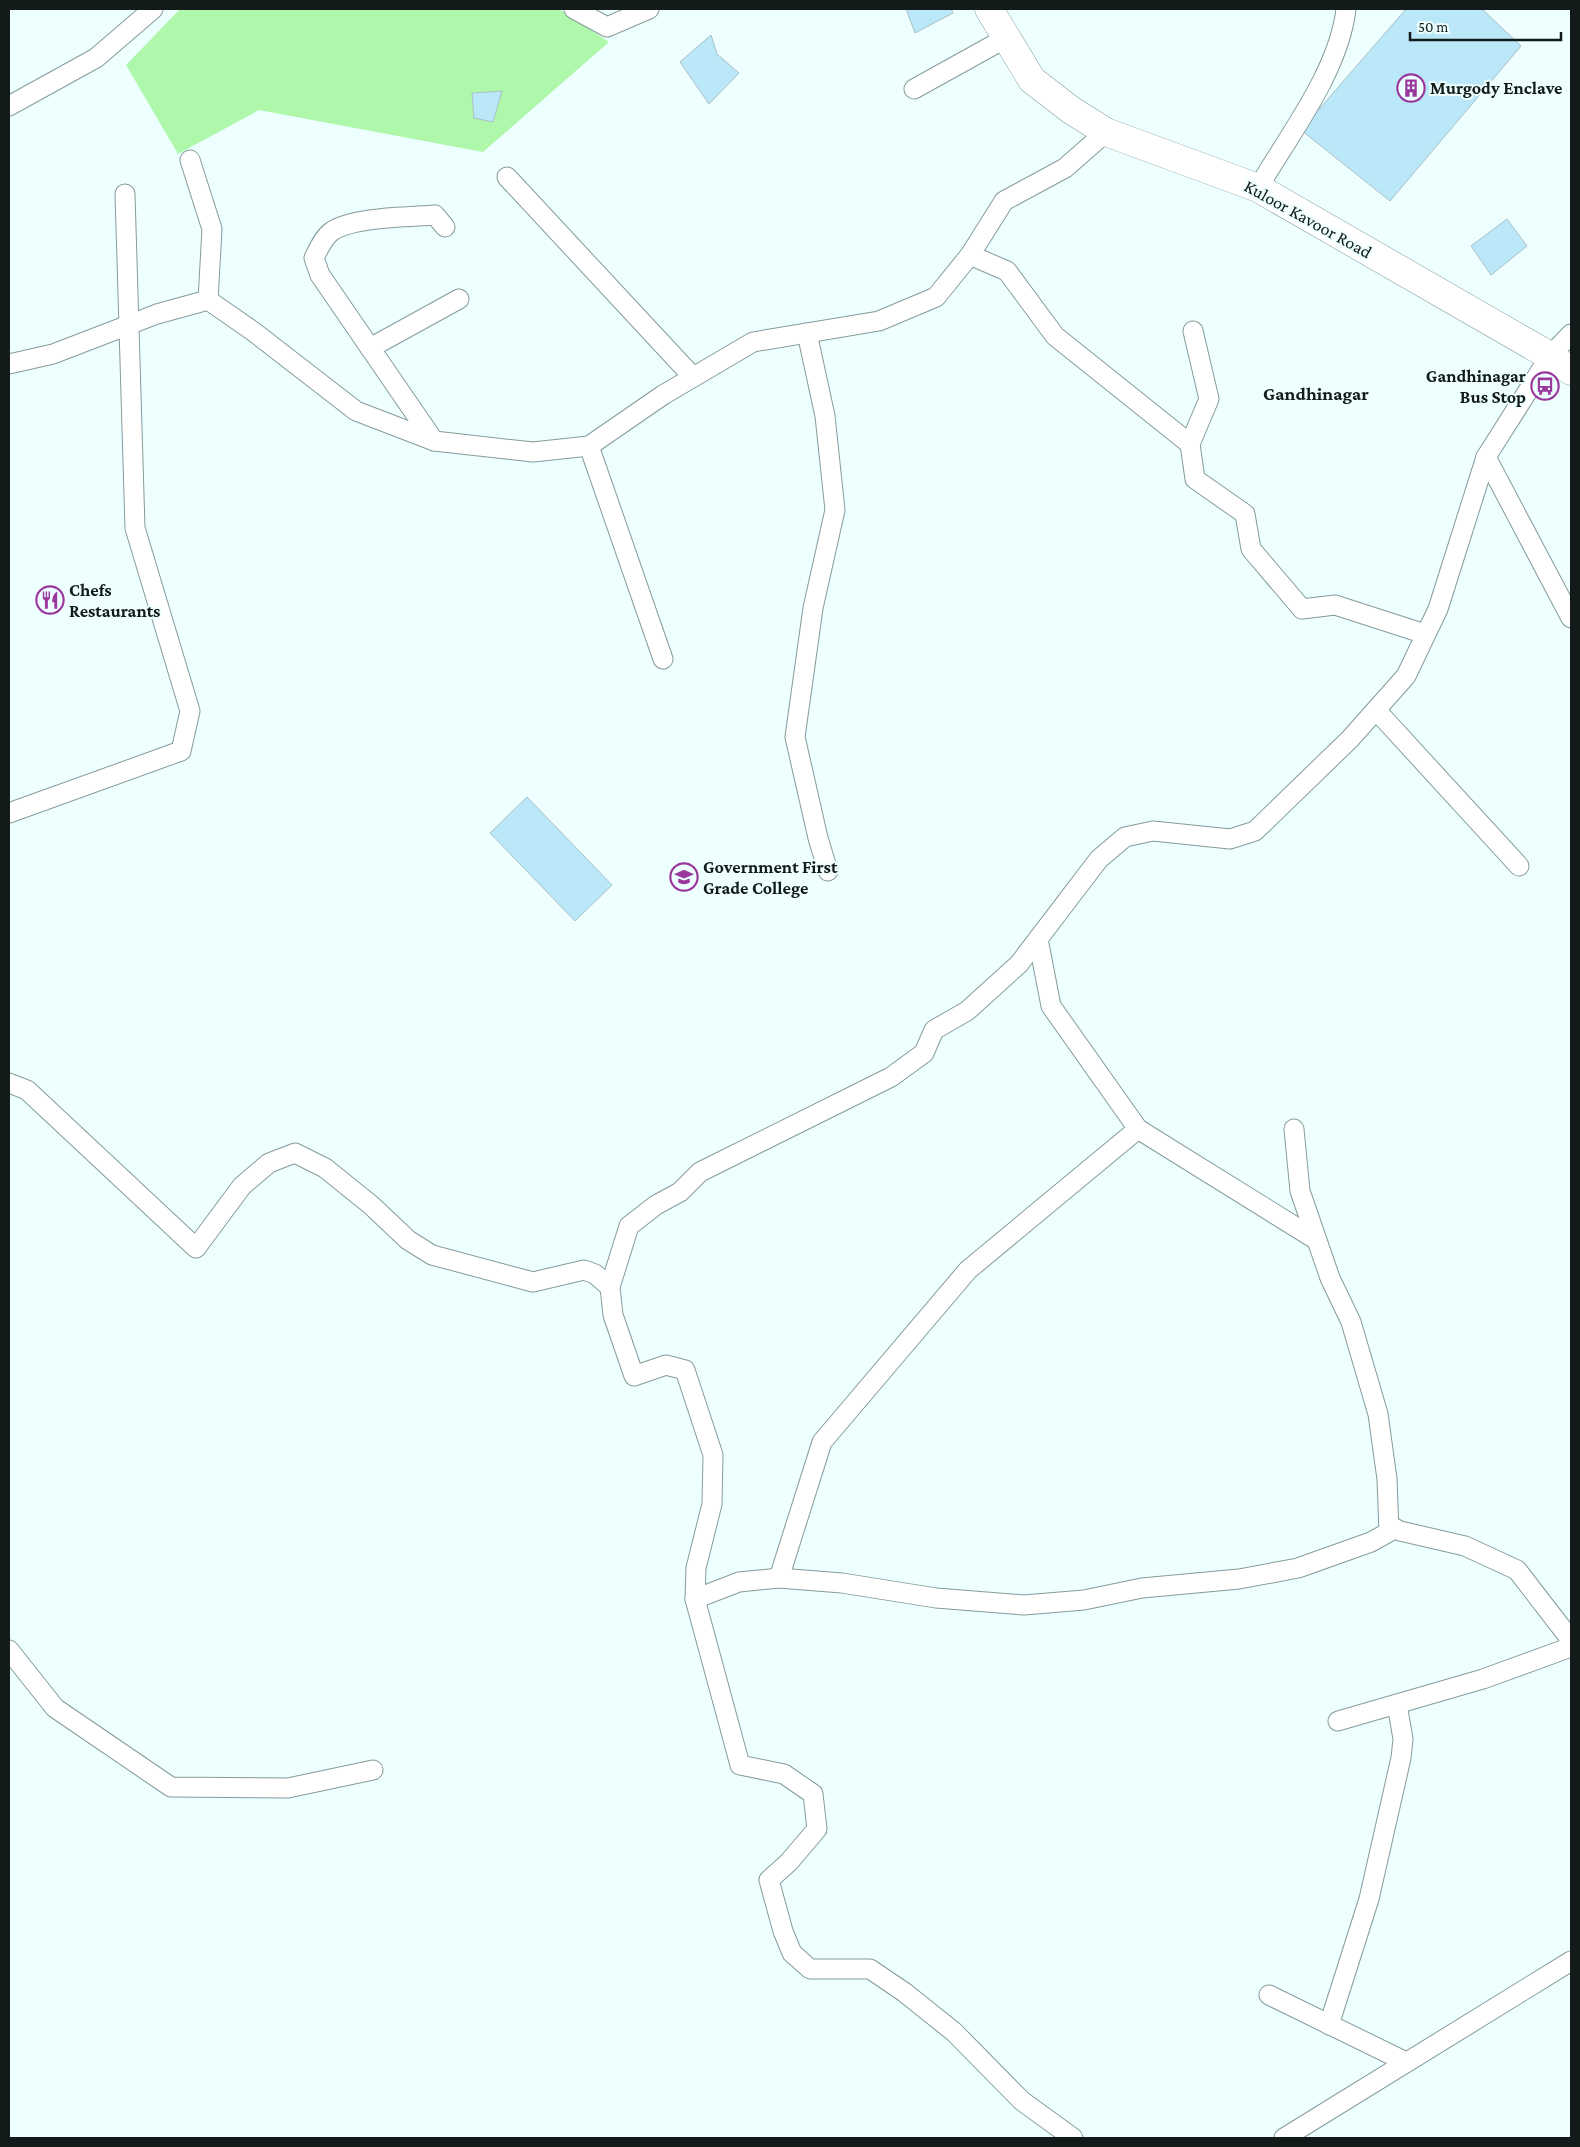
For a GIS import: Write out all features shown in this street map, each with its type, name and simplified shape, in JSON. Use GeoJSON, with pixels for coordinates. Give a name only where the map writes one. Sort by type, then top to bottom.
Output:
{"type":"FeatureCollection","features":[{"type":"Feature","properties":{"kind":"main road","name":"Kuloor Kavoor Road"},"geometry":{"type":"LineString","coordinates":[[989,9],[1032,80],[1071,110],[1106,132],[1258,188],[1561,363]]}},
{"type":"Feature","properties":{"kind":"street"},"geometry":{"type":"LineString","coordinates":[[9,106],[96,58],[152,9]]}},
{"type":"Feature","properties":{"kind":"street"},"geometry":{"type":"LineString","coordinates":[[574,9],[607,27],[648,9]]}},
{"type":"Feature","properties":{"kind":"street"},"geometry":{"type":"LineString","coordinates":[[1258,188],[1317,88],[1332,57],[1346,9]]}},
{"type":"Feature","properties":{"kind":"street"},"geometry":{"type":"LineString","coordinates":[[914,89],[1006,38]]}},
{"type":"Feature","properties":{"kind":"street"},"geometry":{"type":"LineString","coordinates":[[208,300],[254,332],[356,411],[434,441],[533,452],[589,446],[693,377],[752,342],[879,321],[936,297],[970,254],[1004,201],[1064,168],[1106,132]]}},
{"type":"Feature","properties":{"kind":"street"},"geometry":{"type":"LineString","coordinates":[[190,160],[212,229],[208,300]]}},
{"type":"Feature","properties":{"kind":"street"},"geometry":{"type":"LineString","coordinates":[[507,177],[693,377]]}},
{"type":"Feature","properties":{"kind":"street"},"geometry":{"type":"LineString","coordinates":[[9,813],[181,752],[190,711],[135,528],[125,194]]}},
{"type":"Feature","properties":{"kind":"street"},"geometry":{"type":"LineString","coordinates":[[434,441],[320,274],[314,258],[330,232],[366,220],[435,216],[445,227]]}},
{"type":"Feature","properties":{"kind":"street"},"geometry":{"type":"LineString","coordinates":[[970,254],[1007,271],[1055,336],[1190,444]]}},
{"type":"Feature","properties":{"kind":"street"},"geometry":{"type":"LineString","coordinates":[[370,348],[459,299]]}},
{"type":"Feature","properties":{"kind":"street"},"geometry":{"type":"LineString","coordinates":[[9,364],[53,354],[157,314],[208,300]]}},
{"type":"Feature","properties":{"kind":"street"},"geometry":{"type":"LineString","coordinates":[[1193,331],[1209,399],[1190,444],[1195,479],[1245,514],[1251,549],[1302,609],[1336,605],[1426,634]]}},
{"type":"Feature","properties":{"kind":"street"},"geometry":{"type":"LineString","coordinates":[[807,333],[826,416],[835,510],[813,608],[794,737],[818,838],[828,870]]}},
{"type":"Feature","properties":{"kind":"street"},"geometry":{"type":"LineString","coordinates":[[1073,2138],[1022,2101],[954,2032],[904,1992],[870,1969],[810,1969],[792,1953],[783,1931],[769,1880],[789,1862],[817,1829],[813,1794],[784,1774],[740,1765],[695,1599],[696,1568],[712,1504],[713,1455],[685,1370],[666,1365],[634,1376],[613,1315],[610,1287],[630,1226],[656,1205],[680,1192],[700,1172],[891,1077],[924,1054],[934,1030],[967,1011],[1019,964],[1099,859],[1125,837],[1153,831],[1230,839],[1255,830],[1350,739],[1406,676],[1438,609],[1486,457],[1561,363],[1571,334]]}},
{"type":"Feature","properties":{"kind":"street"},"geometry":{"type":"LineString","coordinates":[[589,446],[663,660]]}},
{"type":"Feature","properties":{"kind":"street"},"geometry":{"type":"LineString","coordinates":[[1486,457],[1571,618]]}},
{"type":"Feature","properties":{"kind":"street"},"geometry":{"type":"LineString","coordinates":[[1376,710],[1519,866]]}},
{"type":"Feature","properties":{"kind":"street"},"geometry":{"type":"LineString","coordinates":[[1038,938],[1051,1006],[1138,1129],[1315,1238]]}},
{"type":"Feature","properties":{"kind":"street"},"geometry":{"type":"LineString","coordinates":[[9,1083],[27,1090],[196,1248],[242,1186],[269,1163],[295,1153],[325,1168],[371,1205],[408,1240],[432,1255],[533,1282],[584,1270],[595,1274],[610,1287]]}},
{"type":"Feature","properties":{"kind":"street"},"geometry":{"type":"LineString","coordinates":[[780,1578],[822,1442],[968,1270],[1138,1129]]}},
{"type":"Feature","properties":{"kind":"street"},"geometry":{"type":"LineString","coordinates":[[695,1599],[738,1582],[780,1578],[842,1583],[936,1598],[1024,1606],[1074,1601],[1142,1588],[1239,1579],[1298,1568],[1370,1542],[1388,1532],[1387,1479],[1378,1414],[1351,1322],[1315,1238],[1300,1191],[1294,1129]]}},
{"type":"Feature","properties":{"kind":"street"},"geometry":{"type":"LineString","coordinates":[[1389,1526],[1400,1531],[1465,1546],[1517,1570],[1571,1640]]}},
{"type":"Feature","properties":{"kind":"street"},"geometry":{"type":"LineString","coordinates":[[1338,1721],[1483,1679],[1571,1648]]}},
{"type":"Feature","properties":{"kind":"street"},"geometry":{"type":"LineString","coordinates":[[9,1650],[55,1708],[171,1787],[288,1788],[373,1770]]}},
{"type":"Feature","properties":{"kind":"street"},"geometry":{"type":"LineString","coordinates":[[1330,2025],[1369,1899],[1401,1758],[1403,1739],[1397,1704]]}},
{"type":"Feature","properties":{"kind":"street"},"geometry":{"type":"LineString","coordinates":[[1284,2138],[1571,1961]]}},
{"type":"Feature","properties":{"kind":"street"},"geometry":{"type":"LineString","coordinates":[[1268,1996],[1406,2062]]}},
{"type":"Feature","properties":{"kind":"green space"},"geometry":{"type":"Polygon","coordinates":[[[180,9],[559,9],[609,42],[483,152],[259,110],[178,154],[126,65],[180,9]]]}},
{"type":"Feature","properties":{"kind":"building"},"geometry":{"type":"Polygon","coordinates":[[[906,9],[951,9],[953,13],[915,33],[906,9]]]}},
{"type":"Feature","properties":{"kind":"building","name":"Murgody Enclave"},"geometry":{"type":"Polygon","coordinates":[[[1406,9],[1482,9],[1521,46],[1390,201],[1301,130],[1406,9]]]}},
{"type":"Feature","properties":{"kind":"building"},"geometry":{"type":"Polygon","coordinates":[[[711,35],[717,54],[739,73],[709,104],[680,62],[711,35]]]}},
{"type":"Feature","properties":{"kind":"building"},"geometry":{"type":"Polygon","coordinates":[[[502,91],[493,122],[474,118],[472,93],[502,91]]]}},
{"type":"Feature","properties":{"kind":"building"},"geometry":{"type":"Polygon","coordinates":[[[1507,219],[1527,246],[1491,275],[1471,246],[1507,219]]]}},
{"type":"Feature","properties":{"kind":"building"},"geometry":{"type":"Polygon","coordinates":[[[527,797],[612,885],[575,921],[490,833],[527,797]]]}},
{"type":"Feature","properties":{"kind":"place","name":"Murgody Enclave"},"geometry":{"type":"Point","coordinates":[1411,88]}},
{"type":"Feature","properties":{"kind":"place","name":"Gandhinagar Bus Stop"},"geometry":{"type":"Point","coordinates":[1545,386]}},
{"type":"Feature","properties":{"kind":"place","name":"Chefs Restaurants"},"geometry":{"type":"Point","coordinates":[50,600]}},
{"type":"Feature","properties":{"kind":"place","name":"Government First Grade College"},"geometry":{"type":"Point","coordinates":[684,877]}},
{"type":"Feature","properties":{"kind":"district","name":"Gandhinagar"},"geometry":{"type":"Point","coordinates":[1316,393]}}]}
